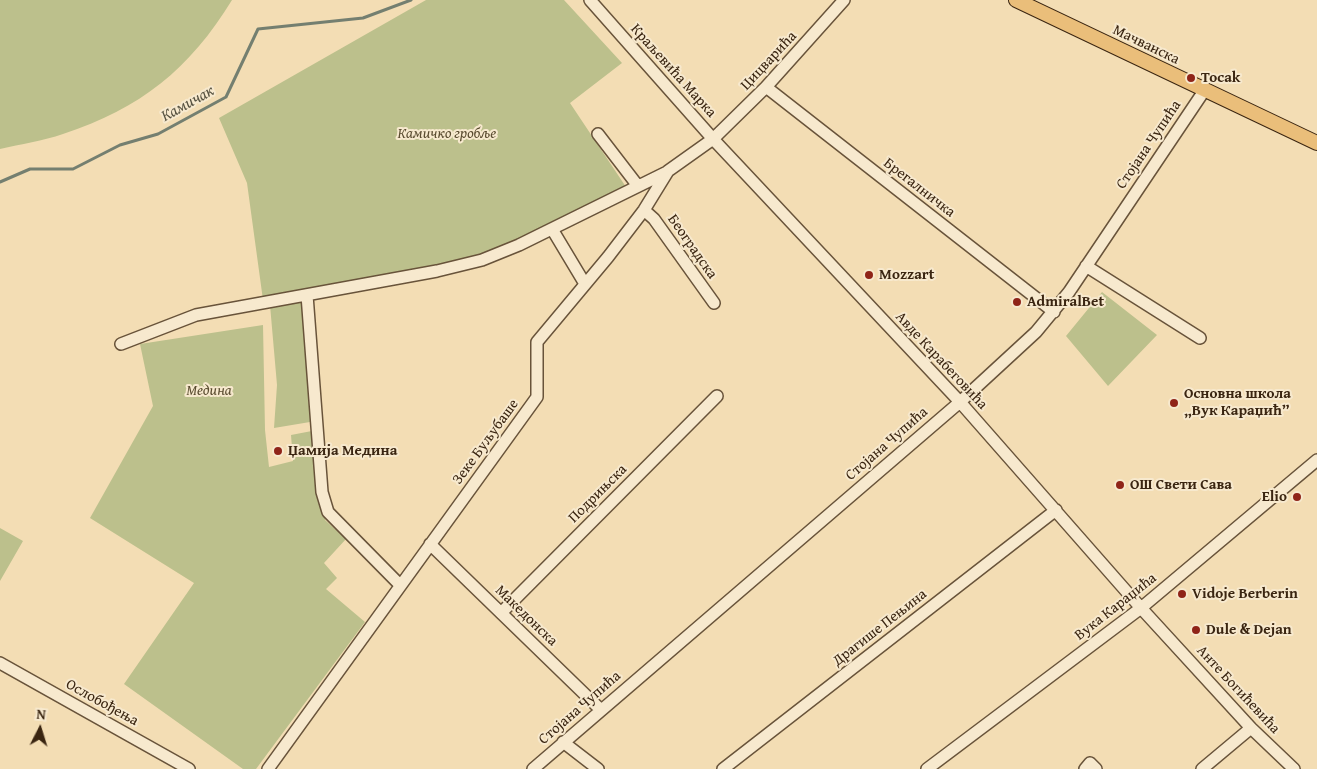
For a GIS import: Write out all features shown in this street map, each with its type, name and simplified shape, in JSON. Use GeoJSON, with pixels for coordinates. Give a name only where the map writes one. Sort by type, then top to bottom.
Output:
{"type":"FeatureCollection","features":[{"type":"Feature","properties":{"kind":"main road","name":"Мачванска"},"geometry":{"type":"LineString","coordinates":[[1016,0],[1204,91],[1317,143]]}},
{"type":"Feature","properties":{"kind":"street","name":"Краљевића Марка"},"geometry":{"type":"LineString","coordinates":[[590,0],[714,139]]}},
{"type":"Feature","properties":{"kind":"street","name":"Цицварића"},"geometry":{"type":"LineString","coordinates":[[714,139],[766,87],[844,0]]}},
{"type":"Feature","properties":{"kind":"street","name":"Брегалничка"},"geometry":{"type":"LineString","coordinates":[[766,87],[1054,312]]}},
{"type":"Feature","properties":{"kind":"street","name":"Стојана Чупића"},"geometry":{"type":"LineString","coordinates":[[533,769],[960,402],[1036,332],[1054,312],[1204,91]]}},
{"type":"Feature","properties":{"kind":"street"},"geometry":{"type":"LineString","coordinates":[[598,134],[638,186]]}},
{"type":"Feature","properties":{"kind":"street","name":"Зеке Буљубаше"},"geometry":{"type":"LineString","coordinates":[[268,769],[537,397],[537,342],[644,210],[668,171],[714,139]]}},
{"type":"Feature","properties":{"kind":"street","name":"Авде Карабеговића"},"geometry":{"type":"LineString","coordinates":[[714,139],[960,402],[1141,608]]}},
{"type":"Feature","properties":{"kind":"street"},"geometry":{"type":"LineString","coordinates":[[121,344],[196,315],[250,303],[307,295],[482,260],[519,245],[668,171]]}},
{"type":"Feature","properties":{"kind":"street","name":"Београдска"},"geometry":{"type":"LineString","coordinates":[[644,210],[654,218],[714,303]]}},
{"type":"Feature","properties":{"kind":"street"},"geometry":{"type":"LineString","coordinates":[[552,229],[585,284]]}},
{"type":"Feature","properties":{"kind":"street"},"geometry":{"type":"LineString","coordinates":[[1086,266],[1200,338]]}},
{"type":"Feature","properties":{"kind":"street"},"geometry":{"type":"LineString","coordinates":[[307,295],[322,492],[328,512],[400,585]]}},
{"type":"Feature","properties":{"kind":"street","name":"Подрињска"},"geometry":{"type":"LineString","coordinates":[[501,613],[717,396]]}},
{"type":"Feature","properties":{"kind":"street","name":"Вука Караџића"},"geometry":{"type":"LineString","coordinates":[[927,769],[1141,608],[1317,460]]}},
{"type":"Feature","properties":{"kind":"street","name":"Драгише Пењина"},"geometry":{"type":"LineString","coordinates":[[723,769],[1056,510]]}},
{"type":"Feature","properties":{"kind":"street","name":"Македонска"},"geometry":{"type":"LineString","coordinates":[[430,544],[601,710]]}},
{"type":"Feature","properties":{"kind":"street","name":"Анте Богићевића"},"geometry":{"type":"LineString","coordinates":[[1141,608],[1251,728],[1294,769]]}},
{"type":"Feature","properties":{"kind":"street","name":"Ослобођења"},"geometry":{"type":"LineString","coordinates":[[0,663],[189,769]]}},
{"type":"Feature","properties":{"kind":"street"},"geometry":{"type":"LineString","coordinates":[[1202,769],[1251,728]]}},
{"type":"Feature","properties":{"kind":"street"},"geometry":{"type":"LineString","coordinates":[[563,742],[598,769]]}},
{"type":"Feature","properties":{"kind":"street"},"geometry":{"type":"LineString","coordinates":[[1085,769],[1090,763],[1096,769]]}},
{"type":"Feature","properties":{"kind":"green space"},"geometry":{"type":"Polygon","coordinates":[[[0,0],[232,0],[216,25],[198,47],[161,84],[139,99],[91,124],[40,141],[0,149],[0,0]]]}},
{"type":"Feature","properties":{"kind":"green space","name":"Камичко гробље"},"geometry":{"type":"Polygon","coordinates":[[[426,0],[564,0],[622,63],[570,103],[630,193],[486,255],[439,272],[263,300],[247,183],[219,118],[426,0]]]}},
{"type":"Feature","properties":{"kind":"green space"},"geometry":{"type":"Polygon","coordinates":[[[1102,292],[1157,335],[1108,386],[1066,336],[1102,292]]]}},
{"type":"Feature","properties":{"kind":"green space"},"geometry":{"type":"Polygon","coordinates":[[[308,301],[316,421],[274,428],[277,385],[270,305],[308,301]]]}},
{"type":"Feature","properties":{"kind":"green space","name":"Медина"},"geometry":{"type":"Polygon","coordinates":[[[263,325],[265,430],[269,467],[293,461],[291,435],[317,430],[328,512],[325,520],[346,539],[324,563],[337,578],[326,589],[365,622],[256,769],[243,769],[124,684],[194,583],[90,518],[153,406],[140,344],[263,325]]]}},
{"type":"Feature","properties":{"kind":"green space"},"geometry":{"type":"Polygon","coordinates":[[[0,528],[23,541],[0,581],[0,528]]]}},
{"type":"Feature","properties":{"kind":"waterway","name":"Камичак"},"geometry":{"type":"LineString","coordinates":[[0,182],[30,169],[73,169],[120,145],[158,134],[226,97],[258,29],[363,18],[411,0]]}},
{"type":"Feature","properties":{"kind":"place","name":"Tocak"},"geometry":{"type":"Point","coordinates":[1191,78]}},
{"type":"Feature","properties":{"kind":"place","name":"Mozzart"},"geometry":{"type":"Point","coordinates":[869,275]}},
{"type":"Feature","properties":{"kind":"place","name":"AdmiralBet"},"geometry":{"type":"Point","coordinates":[1017,302]}},
{"type":"Feature","properties":{"kind":"place","name":"Основна школа „Вук Караџић”"},"geometry":{"type":"Point","coordinates":[1174,403]}},
{"type":"Feature","properties":{"kind":"place","name":"Џамија Медина"},"geometry":{"type":"Point","coordinates":[278,451]}},
{"type":"Feature","properties":{"kind":"place","name":"ОШ Свети Сава"},"geometry":{"type":"Point","coordinates":[1120,485]}},
{"type":"Feature","properties":{"kind":"place","name":"Elio"},"geometry":{"type":"Point","coordinates":[1297,497]}},
{"type":"Feature","properties":{"kind":"place","name":"Vidoje Berberin"},"geometry":{"type":"Point","coordinates":[1182,594]}},
{"type":"Feature","properties":{"kind":"place","name":"Dule & Dejan"},"geometry":{"type":"Point","coordinates":[1196,630]}}]}
